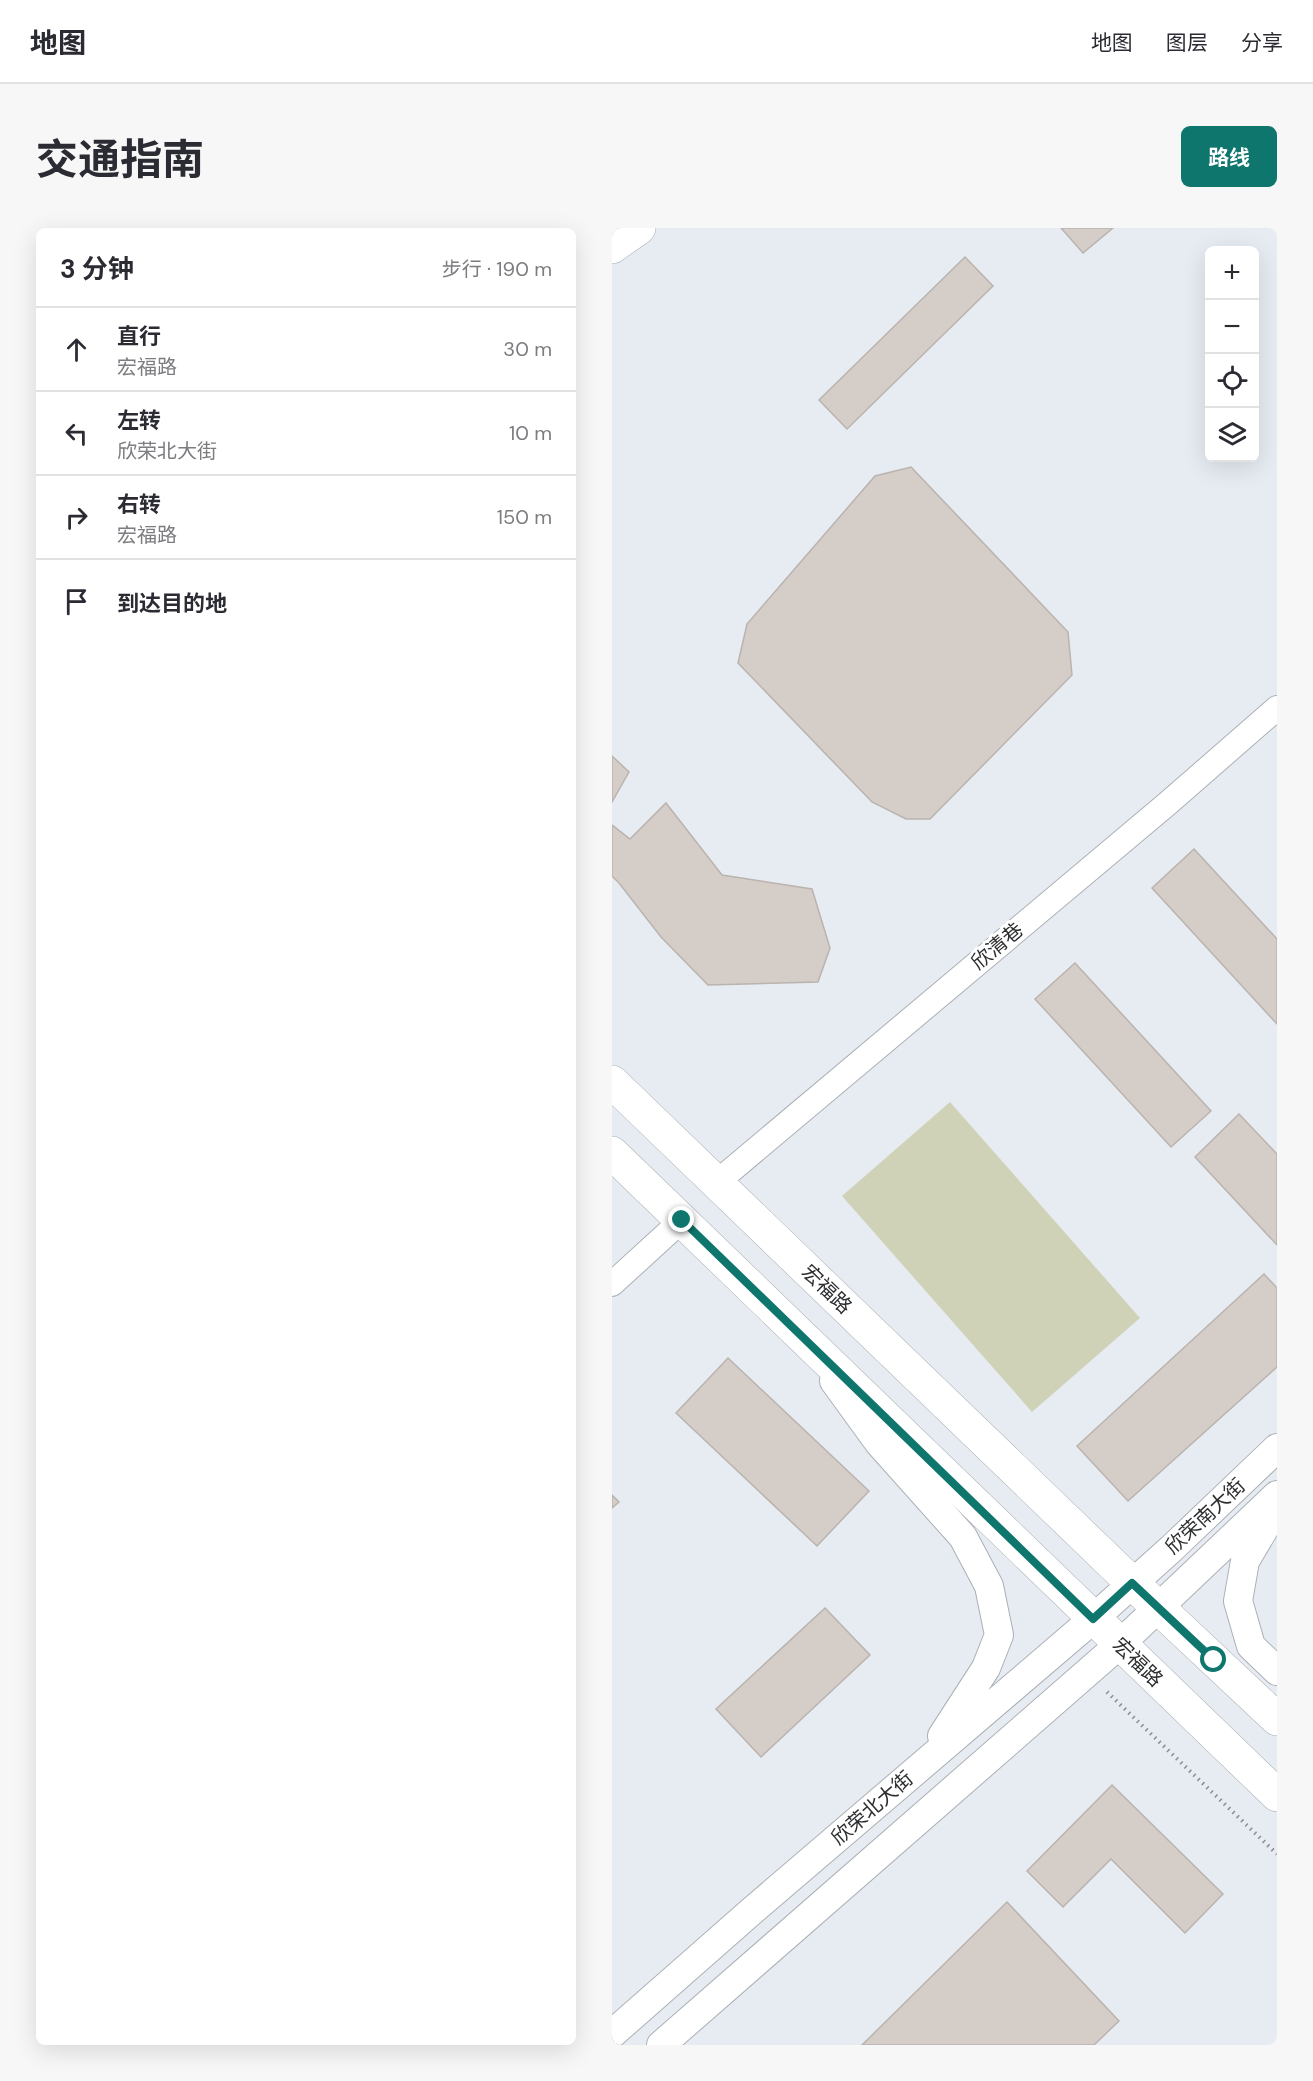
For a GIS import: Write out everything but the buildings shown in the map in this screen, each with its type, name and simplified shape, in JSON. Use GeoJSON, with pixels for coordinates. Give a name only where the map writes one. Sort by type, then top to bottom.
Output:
{"type":"FeatureCollection","features":[{"type":"Feature","properties":{"kind":"main road"},"geometry":{"type":"LineString","coordinates":[[612,247],[639,228]]}},
{"type":"Feature","properties":{"kind":"main road","name":"宏福路"},"geometry":{"type":"LineString","coordinates":[[612,1082],[1158,1608],[1277,1719]]}},
{"type":"Feature","properties":{"kind":"main road","name":"宏福路"},"geometry":{"type":"LineString","coordinates":[[612,1153],[1277,1795]]}},
{"type":"Feature","properties":{"kind":"street","name":"欣清巷"},"geometry":{"type":"LineString","coordinates":[[716,1183],[1158,812],[1277,708]]}},
{"type":"Feature","properties":{"kind":"street"},"geometry":{"type":"LineString","coordinates":[[612,1284],[682,1220]]}},
{"type":"Feature","properties":{"kind":"street"},"geometry":{"type":"LineString","coordinates":[[803,1338],[879,1443],[963,1538],[990,1586],[999,1635],[987,1668],[925,1762]]}},
{"type":"Feature","properties":{"kind":"street","name":"欣荣南大街"},"geometry":{"type":"LineString","coordinates":[[1132,1583],[1277,1448]]}},
{"type":"Feature","properties":{"kind":"street","name":"欣荣南大街"},"geometry":{"type":"LineString","coordinates":[[1158,1608],[1277,1496]]}},
{"type":"Feature","properties":{"kind":"street"},"geometry":{"type":"LineString","coordinates":[[1277,1508],[1245,1561],[1238,1601],[1251,1646],[1277,1671]]}},
{"type":"Feature","properties":{"kind":"street","name":"欣荣北大街"},"geometry":{"type":"LineString","coordinates":[[612,2034],[1132,1583]]}},
{"type":"Feature","properties":{"kind":"street","name":"欣荣北大街"},"geometry":{"type":"LineString","coordinates":[[661,2045],[1120,1644],[1158,1608]]}},
{"type":"Feature","properties":{"kind":"path"},"geometry":{"type":"LineString","coordinates":[[1087,1673],[1277,1854]]}},
{"type":"Feature","properties":{"kind":"green space"},"geometry":{"type":"Polygon","coordinates":[[[950,1102],[1140,1318],[1032,1412],[842,1196],[950,1102]]]}},
{"type":"Feature","properties":{"kind":"route"},"geometry":{"type":"LineString","coordinates":[[682,1220],[1093,1619],[1132,1583],[1214,1660]]}}]}
